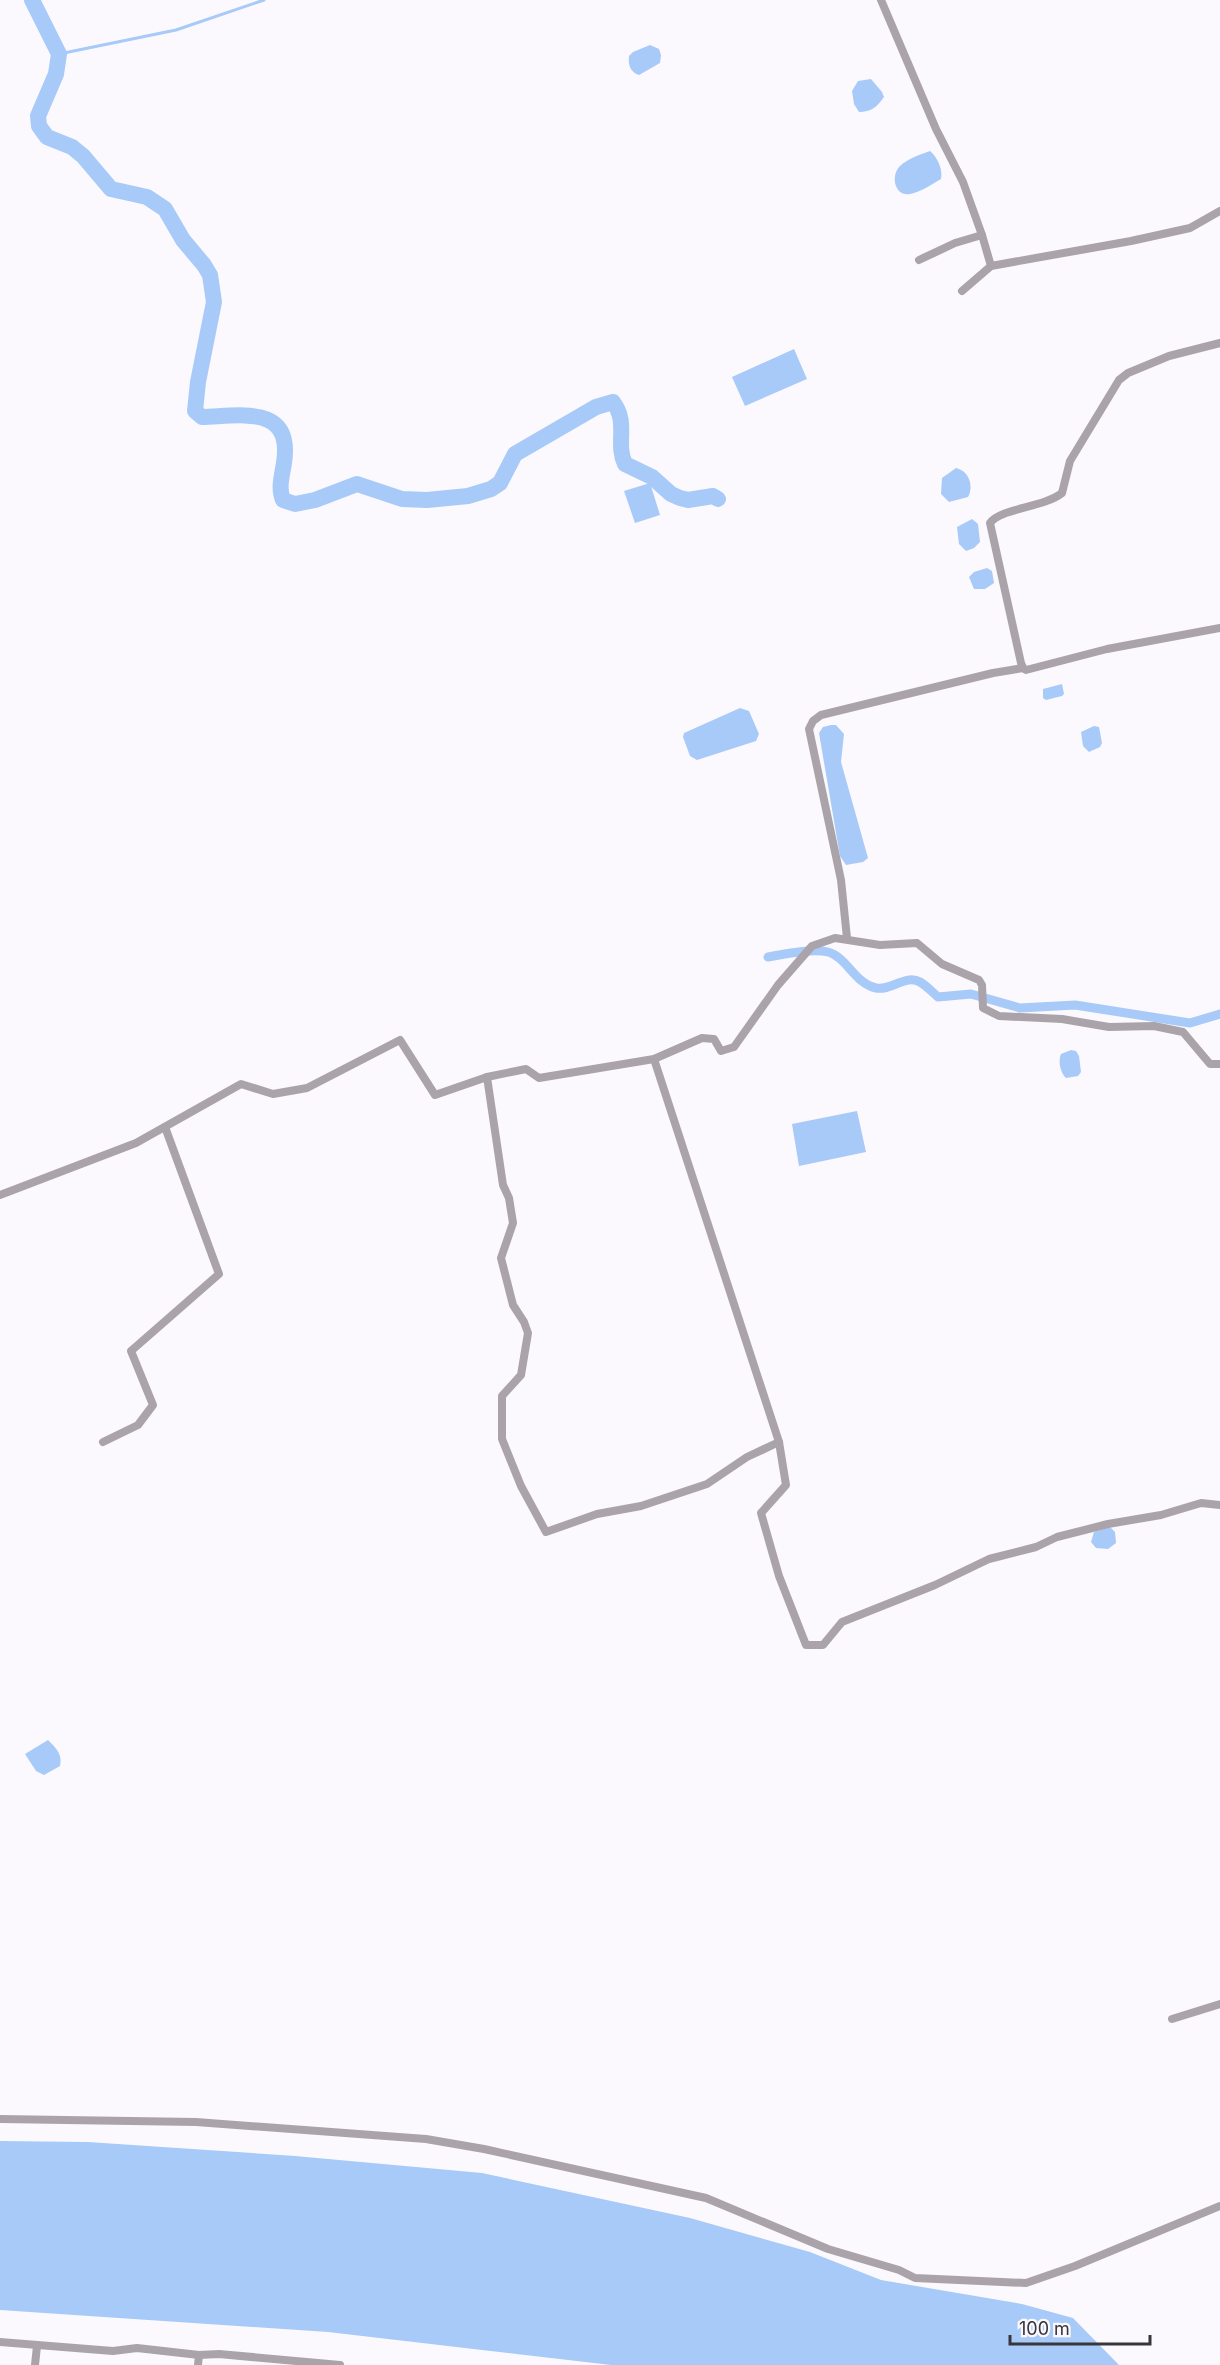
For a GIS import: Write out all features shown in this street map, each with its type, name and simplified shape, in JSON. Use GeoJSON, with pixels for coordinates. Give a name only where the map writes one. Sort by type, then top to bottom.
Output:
{"type":"FeatureCollection","features":[{"type":"Feature","properties":{"kind":"street"},"geometry":{"type":"LineString","coordinates":[[881,0],[936,129],[963,182],[992,266]]}},
{"type":"Feature","properties":{"kind":"street"},"geometry":{"type":"LineString","coordinates":[[962,291],[992,266],[1190,228],[1220,211]]}},
{"type":"Feature","properties":{"kind":"street"},"geometry":{"type":"LineString","coordinates":[[919,260],[955,243],[982,235]]}},
{"type":"Feature","properties":{"kind":"street"},"geometry":{"type":"LineString","coordinates":[[1023,668],[990,523],[999,516],[1046,503],[1062,492],[1070,461],[1122,377],[1169,356],[1220,343]]}},
{"type":"Feature","properties":{"kind":"street"},"geometry":{"type":"LineString","coordinates":[[847,938],[841,880],[809,729],[813,721],[821,715],[993,672],[1023,668],[1030,670],[1107,649],[1220,628]]}},
{"type":"Feature","properties":{"kind":"street"},"geometry":{"type":"LineString","coordinates":[[0,1195],[136,1143],[241,1084],[273,1094],[307,1088],[400,1040],[435,1095],[487,1077],[526,1069],[539,1078],[654,1059],[702,1038],[714,1039],[721,1051],[734,1047],[778,985],[812,946],[835,938],[847,938],[860,943],[880,945],[917,943],[942,964],[975,978],[982,985],[981,999],[985,1011],[999,1016],[1062,1019],[1109,1027],[1154,1026],[1183,1032],[1210,1064],[1220,1064]]}},
{"type":"Feature","properties":{"kind":"street"},"geometry":{"type":"LineString","coordinates":[[654,1059],[779,1442],[786,1485],[761,1513],[779,1576],[806,1645],[823,1645],[842,1622],[935,1585],[989,1559],[1036,1547],[1057,1537],[1108,1524],[1161,1515],[1201,1503],[1220,1505]]}},
{"type":"Feature","properties":{"kind":"street"},"geometry":{"type":"LineString","coordinates":[[487,1077],[503,1185],[509,1198],[513,1223],[501,1258],[505,1281],[513,1305],[528,1333],[521,1375],[502,1396],[502,1439],[520,1486],[546,1532],[597,1514],[641,1506],[707,1484],[747,1457],[779,1442]]}},
{"type":"Feature","properties":{"kind":"street"},"geometry":{"type":"LineString","coordinates":[[103,1442],[138,1425],[153,1405],[131,1351],[219,1274],[165,1127]]}},
{"type":"Feature","properties":{"kind":"street"},"geometry":{"type":"LineString","coordinates":[[1172,2019],[1220,2004]]}},
{"type":"Feature","properties":{"kind":"street"},"geometry":{"type":"LineString","coordinates":[[0,2119],[196,2122],[426,2139],[484,2149],[706,2198],[828,2249],[899,2270],[915,2278],[1026,2283],[1085,2262],[1220,2206]]}},
{"type":"Feature","properties":{"kind":"street"},"geometry":{"type":"LineString","coordinates":[[0,2342],[113,2351],[137,2348],[339,2365]]}},
{"type":"Feature","properties":{"kind":"street"},"geometry":{"type":"LineString","coordinates":[[35,2365],[37,2346]]}},
{"type":"Feature","properties":{"kind":"street"},"geometry":{"type":"LineString","coordinates":[[198,2365],[199,2355]]}},
{"type":"Feature","properties":{"kind":"water"},"geometry":{"type":"Polygon","coordinates":[[[650,45],[659,49],[660,63],[639,75],[630,68],[629,56],[650,45]]]}},
{"type":"Feature","properties":{"kind":"water"},"geometry":{"type":"Polygon","coordinates":[[[871,79],[884,97],[873,108],[859,112],[854,104],[852,91],[858,81],[871,79]]]}},
{"type":"Feature","properties":{"kind":"water"},"geometry":{"type":"Polygon","coordinates":[[[930,151],[939,164],[941,179],[914,193],[901,192],[895,180],[897,170],[906,161],[930,151]]]}},
{"type":"Feature","properties":{"kind":"water"},"geometry":{"type":"Polygon","coordinates":[[[794,349],[807,379],[745,406],[732,377],[794,349]]]}},
{"type":"Feature","properties":{"kind":"water"},"geometry":{"type":"Polygon","coordinates":[[[956,468],[967,476],[970,493],[968,497],[949,502],[941,494],[942,478],[956,468]]]}},
{"type":"Feature","properties":{"kind":"water"},"geometry":{"type":"Polygon","coordinates":[[[650,483],[660,515],[635,523],[624,491],[650,483]]]}},
{"type":"Feature","properties":{"kind":"water"},"geometry":{"type":"Polygon","coordinates":[[[972,519],[978,524],[980,542],[974,548],[966,551],[959,544],[957,527],[972,519]]]}},
{"type":"Feature","properties":{"kind":"water"},"geometry":{"type":"Polygon","coordinates":[[[987,568],[992,571],[994,583],[985,589],[974,589],[969,577],[974,572],[987,568]]]}},
{"type":"Feature","properties":{"kind":"water"},"geometry":{"type":"Polygon","coordinates":[[[1062,684],[1064,694],[1062,696],[1046,700],[1043,698],[1043,689],[1062,684]]]}},
{"type":"Feature","properties":{"kind":"water"},"geometry":{"type":"Polygon","coordinates":[[[740,708],[749,711],[759,734],[756,741],[697,760],[690,756],[683,737],[684,733],[740,708]]]}},
{"type":"Feature","properties":{"kind":"water"},"geometry":{"type":"Polygon","coordinates":[[[836,725],[844,734],[841,762],[868,858],[863,862],[846,865],[840,856],[819,733],[823,727],[836,725]]]}},
{"type":"Feature","properties":{"kind":"water"},"geometry":{"type":"Polygon","coordinates":[[[1094,726],[1099,727],[1102,743],[1100,747],[1089,752],[1083,746],[1081,732],[1094,726]]]}},
{"type":"Feature","properties":{"kind":"water"},"geometry":{"type":"Polygon","coordinates":[[[1071,1050],[1076,1051],[1079,1056],[1081,1072],[1078,1076],[1066,1078],[1061,1070],[1060,1057],[1061,1054],[1071,1050]]]}},
{"type":"Feature","properties":{"kind":"water"},"geometry":{"type":"Polygon","coordinates":[[[857,1111],[866,1152],[799,1166],[792,1124],[857,1111]]]}},
{"type":"Feature","properties":{"kind":"water"},"geometry":{"type":"Polygon","coordinates":[[[1110,1527],[1115,1532],[1116,1543],[1108,1549],[1096,1548],[1091,1542],[1094,1532],[1110,1527]]]}},
{"type":"Feature","properties":{"kind":"water"},"geometry":{"type":"Polygon","coordinates":[[[48,1740],[58,1751],[61,1762],[60,1766],[44,1775],[36,1771],[25,1754],[48,1740]]]}},
{"type":"Feature","properties":{"kind":"water"},"geometry":{"type":"Polygon","coordinates":[[[0,2141],[88,2142],[295,2156],[482,2173],[690,2218],[810,2252],[881,2280],[1022,2304],[1073,2318],[1119,2365],[611,2365],[328,2332],[0,2310],[0,2141]]]}},
{"type":"Feature","properties":{"kind":"waterway"},"geometry":{"type":"LineString","coordinates":[[32,0],[59,54],[56,74],[38,116],[39,126],[47,137],[72,147],[83,156],[111,189],[147,197],[165,209],[183,240],[204,265],[210,275],[214,302],[198,382],[195,411],[202,417],[233,415],[261,418],[272,422],[280,431],[285,444],[281,486],[283,500],[295,504],[315,500],[357,484],[402,499],[427,500],[468,496],[491,489],[500,483],[515,454],[596,407],[613,402],[620,418],[621,448],[625,464],[652,477],[671,494],[680,498],[688,500],[713,496],[718,499]]}},
{"type":"Feature","properties":{"kind":"waterway"},"geometry":{"type":"LineString","coordinates":[[59,54],[176,30],[264,0]]}},
{"type":"Feature","properties":{"kind":"waterway"},"geometry":{"type":"LineString","coordinates":[[768,957],[806,951],[828,952],[840,959],[862,981],[876,988],[915,980],[938,997],[971,994],[1020,1008],[1075,1005],[1190,1023],[1220,1014]]}}]}
